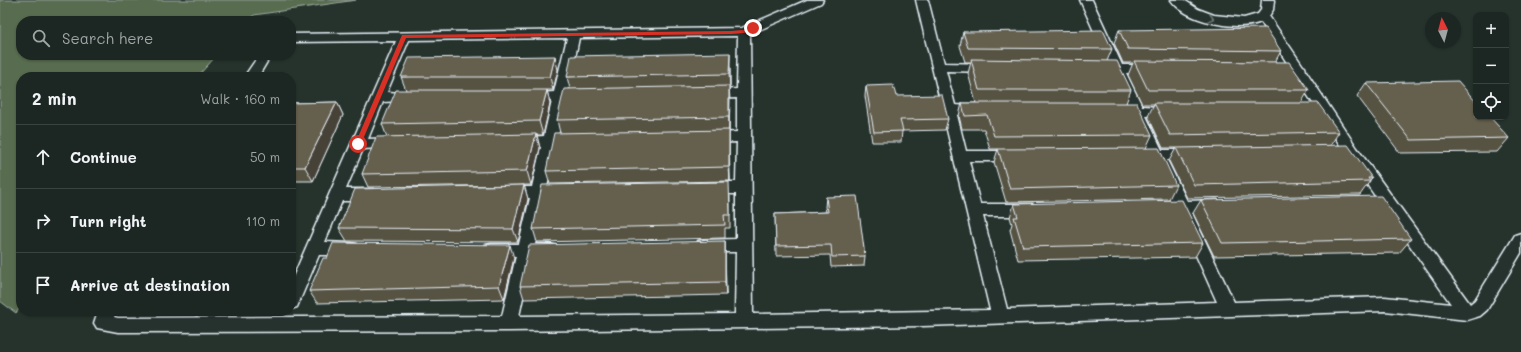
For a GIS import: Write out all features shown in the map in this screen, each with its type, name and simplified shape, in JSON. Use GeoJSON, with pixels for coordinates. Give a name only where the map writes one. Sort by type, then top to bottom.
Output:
{"type":"FeatureCollection","features":[{"type":"Feature","properties":{"kind":"lane"},"geometry":{"type":"LineString","coordinates":[[296,38],[744,32],[817,0]]}},
{"type":"Feature","properties":{"kind":"lane"},"geometry":{"type":"LineString","coordinates":[[922,0],[1000,317]]}},
{"type":"Feature","properties":{"kind":"lane"},"geometry":{"type":"LineString","coordinates":[[1086,0],[1229,310]]}},
{"type":"Feature","properties":{"kind":"lane"},"geometry":{"type":"LineString","coordinates":[[1177,0],[1193,11],[1214,19],[1242,22],[1263,16],[1267,12],[1269,6],[1268,0]]}},
{"type":"Feature","properties":{"kind":"lane"},"geometry":{"type":"LineString","coordinates":[[1263,16],[1275,36],[1300,70],[1352,152],[1467,313]]}},
{"type":"Feature","properties":{"kind":"lane"},"geometry":{"type":"LineString","coordinates":[[744,32],[744,321]]}},
{"type":"Feature","properties":{"kind":"lane"},"geometry":{"type":"LineString","coordinates":[[509,324],[574,34]]}},
{"type":"Feature","properties":{"kind":"lane"},"geometry":{"type":"LineString","coordinates":[[296,290],[404,36]]}},
{"type":"Feature","properties":{"kind":"lane"},"geometry":{"type":"LineString","coordinates":[[254,72],[262,60]]}},
{"type":"Feature","properties":{"kind":"lane"},"geometry":{"type":"LineString","coordinates":[[939,68],[1001,68]]}},
{"type":"Feature","properties":{"kind":"lane"},"geometry":{"type":"LineString","coordinates":[[1087,69],[1166,69]]}},
{"type":"Feature","properties":{"kind":"lane"},"geometry":{"type":"LineString","coordinates":[[1260,70],[1300,70]]}},
{"type":"Feature","properties":{"kind":"lane"},"geometry":{"type":"LineString","coordinates":[[698,94],[744,93]]}},
{"type":"Feature","properties":{"kind":"lane"},"geometry":{"type":"LineString","coordinates":[[512,97],[598,96]]}},
{"type":"Feature","properties":{"kind":"lane"},"geometry":{"type":"LineString","coordinates":[[378,97],[425,97]]}},
{"type":"Feature","properties":{"kind":"lane"},"geometry":{"type":"LineString","coordinates":[[949,110],[996,110]]}},
{"type":"Feature","properties":{"kind":"lane"},"geometry":{"type":"LineString","coordinates":[[1106,111],[1184,110]]}},
{"type":"Feature","properties":{"kind":"lane"},"geometry":{"type":"LineString","coordinates":[[1308,110],[1324,110]]}},
{"type":"Feature","properties":{"kind":"lane"},"geometry":{"type":"LineString","coordinates":[[698,138],[744,137]]}},
{"type":"Feature","properties":{"kind":"lane"},"geometry":{"type":"LineString","coordinates":[[502,142],[588,140]]}},
{"type":"Feature","properties":{"kind":"lane"},"geometry":{"type":"LineString","coordinates":[[358,144],[406,143]]}},
{"type":"Feature","properties":{"kind":"lane"},"geometry":{"type":"LineString","coordinates":[[1337,152],[1352,152]]}},
{"type":"Feature","properties":{"kind":"lane"},"geometry":{"type":"LineString","coordinates":[[1126,155],[1205,154]]}},
{"type":"Feature","properties":{"kind":"lane"},"geometry":{"type":"LineString","coordinates":[[960,156],[1032,156]]}},
{"type":"Feature","properties":{"kind":"lane"},"geometry":{"type":"LineString","coordinates":[[696,189],[744,188]]}},
{"type":"Feature","properties":{"kind":"lane"},"geometry":{"type":"LineString","coordinates":[[491,193],[578,191]]}},
{"type":"Feature","properties":{"kind":"lane"},"geometry":{"type":"LineString","coordinates":[[336,195],[391,194]]}},
{"type":"Feature","properties":{"kind":"lane"},"geometry":{"type":"LineString","coordinates":[[1372,203],[1388,202]]}},
{"type":"Feature","properties":{"kind":"lane"},"geometry":{"type":"LineString","coordinates":[[1150,208],[1229,206]]}},
{"type":"Feature","properties":{"kind":"lane"},"geometry":{"type":"LineString","coordinates":[[974,210],[1046,209]]}},
{"type":"Feature","properties":{"kind":"lane"},"geometry":{"type":"LineString","coordinates":[[105,316],[103,323],[118,325],[284,318],[509,324],[923,319],[1385,304],[1467,313],[1474,311],[1481,305],[1521,239]]}},
{"type":"Feature","properties":{"kind":"lane"},"geometry":{"type":"LineString","coordinates":[[689,246],[744,245]]}},
{"type":"Feature","properties":{"kind":"lane"},"geometry":{"type":"LineString","coordinates":[[314,248],[368,249]]}},
{"type":"Feature","properties":{"kind":"lane"},"geometry":{"type":"LineString","coordinates":[[478,250],[564,250]]}},
{"type":"Feature","properties":{"kind":"green space"},"geometry":{"type":"Polygon","coordinates":[[[0,0],[356,0],[253,16],[16,16],[16,60],[212,60],[202,72],[16,72],[16,313],[0,301],[0,0]]]}},
{"type":"Feature","properties":{"kind":"building"},"geometry":{"type":"Polygon","coordinates":[[[1266,28],[1281,51],[1128,49],[1119,30],[1266,28]]]}},
{"type":"Feature","properties":{"kind":"building"},"geometry":{"type":"Polygon","coordinates":[[[1103,30],[1112,49],[968,48],[963,32],[1103,30]]]}},
{"type":"Feature","properties":{"kind":"building"},"geometry":{"type":"Polygon","coordinates":[[[730,53],[729,74],[567,77],[571,56],[730,53]]]}},
{"type":"Feature","properties":{"kind":"building"},"geometry":{"type":"Polygon","coordinates":[[[555,56],[550,77],[401,77],[409,58],[555,56]]]}},
{"type":"Feature","properties":{"kind":"building"},"geometry":{"type":"Polygon","coordinates":[[[971,59],[1117,61],[1131,90],[979,90],[971,59]]]}},
{"type":"Feature","properties":{"kind":"building"},"geometry":{"type":"Polygon","coordinates":[[[1134,61],[1289,62],[1309,90],[1148,90],[1134,61]]]}},
{"type":"Feature","properties":{"kind":"building"},"geometry":{"type":"Polygon","coordinates":[[[1458,81],[1473,98],[1473,120],[1493,120],[1509,138],[1411,140],[1366,83],[1458,81]]]}},
{"type":"Feature","properties":{"kind":"building"},"geometry":{"type":"Polygon","coordinates":[[[893,85],[896,96],[942,95],[948,119],[900,120],[903,131],[874,132],[866,86],[893,85]]]}},
{"type":"Feature","properties":{"kind":"building"},"geometry":{"type":"Polygon","coordinates":[[[729,86],[729,117],[557,120],[564,89],[729,86]]]}},
{"type":"Feature","properties":{"kind":"building"},"geometry":{"type":"Polygon","coordinates":[[[396,90],[547,90],[539,121],[382,124],[396,90]]]}},
{"type":"Feature","properties":{"kind":"building"},"geometry":{"type":"Polygon","coordinates":[[[337,102],[305,167],[296,167],[296,103],[337,102]]]}},
{"type":"Feature","properties":{"kind":"building"},"geometry":{"type":"Polygon","coordinates":[[[962,103],[1137,103],[1152,135],[994,136],[987,115],[965,116],[962,103]]]}},
{"type":"Feature","properties":{"kind":"building"},"geometry":{"type":"Polygon","coordinates":[[[1154,103],[1318,103],[1339,132],[1170,135],[1154,103]]]}},
{"type":"Feature","properties":{"kind":"building"},"geometry":{"type":"Polygon","coordinates":[[[729,130],[729,167],[546,171],[554,133],[729,130]]]}},
{"type":"Feature","properties":{"kind":"building"},"geometry":{"type":"Polygon","coordinates":[[[536,134],[527,171],[362,174],[376,137],[536,134]]]}},
{"type":"Feature","properties":{"kind":"building"},"geometry":{"type":"Polygon","coordinates":[[[1348,145],[1372,178],[1368,178],[1370,181],[1194,185],[1176,148],[1348,145]]]}},
{"type":"Feature","properties":{"kind":"building"},"geometry":{"type":"Polygon","coordinates":[[[1159,148],[1176,185],[1010,189],[998,149],[1159,148]]]}},
{"type":"Feature","properties":{"kind":"building"},"geometry":{"type":"Polygon","coordinates":[[[729,182],[730,215],[724,215],[725,225],[533,229],[542,185],[729,182]]]}},
{"type":"Feature","properties":{"kind":"building"},"geometry":{"type":"Polygon","coordinates":[[[524,185],[513,229],[339,228],[355,189],[524,185]]]}},
{"type":"Feature","properties":{"kind":"building"},"geometry":{"type":"Polygon","coordinates":[[[857,196],[865,256],[832,257],[831,245],[776,246],[775,214],[828,212],[826,197],[857,196]]]}},
{"type":"Feature","properties":{"kind":"building"},"geometry":{"type":"Polygon","coordinates":[[[1381,196],[1411,239],[1222,243],[1201,200],[1381,196]]]}},
{"type":"Feature","properties":{"kind":"building"},"geometry":{"type":"Polygon","coordinates":[[[1182,200],[1203,243],[1023,247],[1014,217],[1018,217],[1014,204],[1182,200]]]}},
{"type":"Feature","properties":{"kind":"building"},"geometry":{"type":"Polygon","coordinates":[[[725,241],[725,282],[520,286],[529,245],[725,241]]]}},
{"type":"Feature","properties":{"kind":"building"},"geometry":{"type":"Polygon","coordinates":[[[333,243],[510,245],[499,286],[309,291],[323,258],[327,258],[333,243]]]}},
{"type":"Feature","properties":{"kind":"route"},"geometry":{"type":"LineString","coordinates":[[358,144],[404,36],[744,32],[753,28]]}}]}
